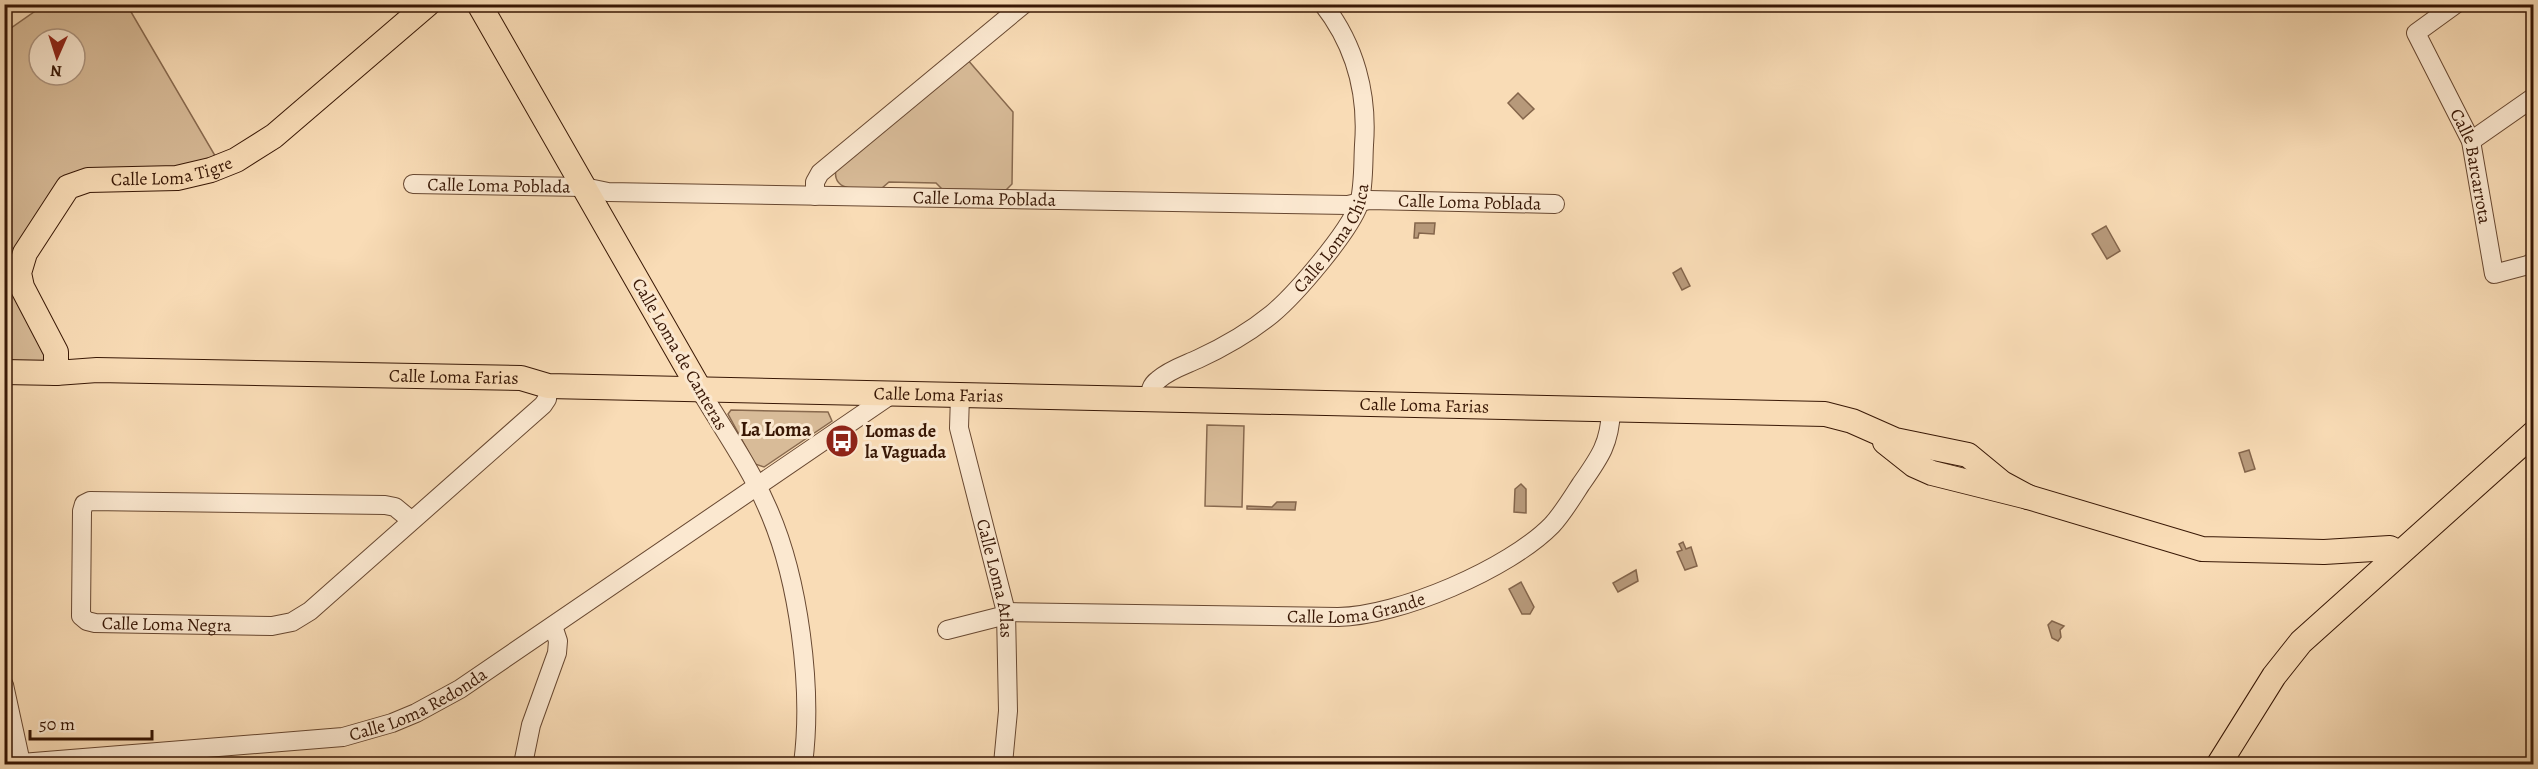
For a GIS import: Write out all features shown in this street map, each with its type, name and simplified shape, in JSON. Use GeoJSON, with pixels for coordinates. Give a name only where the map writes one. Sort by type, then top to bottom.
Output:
{"type":"FeatureCollection","features":[{"type":"Feature","properties":{"kind":"main road","name":"Calle Loma Tigre"},"geometry":{"type":"LineString","coordinates":[[56,373],[56,352],[22,286],[19,273],[25,253],[68,187],[88,180],[177,178],[211,170],[236,160],[274,136],[428,4]]}},
{"type":"Feature","properties":{"kind":"main road","name":"Calle Loma de Canteras"},"geometry":{"type":"LineString","coordinates":[[479,4],[700,390]]}},
{"type":"Feature","properties":{"kind":"main road","name":"Calle Loma Farias"},"geometry":{"type":"LineString","coordinates":[[4,372],[56,373],[97,370],[521,378],[548,386],[1825,414],[1852,421],[1911,445],[1968,455],[2002,483],[2028,497],[2202,549],[2324,552],[2390,548],[2399,553]]}},
{"type":"Feature","properties":{"kind":"main road"},"geometry":{"type":"LineString","coordinates":[[2219,765],[2291,652],[2534,433]]}},
{"type":"Feature","properties":{"kind":"street"},"geometry":{"type":"LineString","coordinates":[[815,195],[815,182],[820,174],[1024,4]]}},
{"type":"Feature","properties":{"kind":"street","name":"Calle Loma Chica"},"geometry":{"type":"LineString","coordinates":[[1150,399],[1152,386],[1156,381],[1217,350],[1272,314],[1297,290],[1323,257],[1349,221],[1359,201],[1365,120],[1359,77],[1340,29],[1323,4]]}},
{"type":"Feature","properties":{"kind":"street","name":"Calle Barcarrota"},"geometry":{"type":"LineString","coordinates":[[2456,4],[2416,33],[2471,141],[2494,274],[2531,263]]}},
{"type":"Feature","properties":{"kind":"street"},"geometry":{"type":"LineString","coordinates":[[2471,141],[2534,97]]}},
{"type":"Feature","properties":{"kind":"street","name":"Calle Loma Poblada"},"geometry":{"type":"LineString","coordinates":[[412,184],[584,187],[608,192],[1348,205],[1359,201],[1555,204]]}},
{"type":"Feature","properties":{"kind":"street","name":"Calle Loma Negra"},"geometry":{"type":"LineString","coordinates":[[411,521],[394,507],[385,505],[90,501],[84,504],[82,511],[81,616],[95,623],[285,625],[310,611],[543,405],[547,399],[548,386]]}},
{"type":"Feature","properties":{"kind":"street","name":"Calle Loma de Canteras"},"geometry":{"type":"LineString","coordinates":[[700,390],[770,512],[780,543],[799,627],[807,700],[803,765]]}},
{"type":"Feature","properties":{"kind":"street"},"geometry":{"type":"LineString","coordinates":[[826,393],[845,397],[852,406],[851,418],[842,428]]}},
{"type":"Feature","properties":{"kind":"street","name":"Calle Loma Redonda"},"geometry":{"type":"LineString","coordinates":[[4,685],[15,764],[309,740],[371,731],[439,702],[892,394]]}},
{"type":"Feature","properties":{"kind":"street","name":"Calle Loma Atlas"},"geometry":{"type":"LineString","coordinates":[[960,395],[958,428],[1006,614],[1008,711],[1003,765]]}},
{"type":"Feature","properties":{"kind":"street","name":"Calle Loma Grande"},"geometry":{"type":"LineString","coordinates":[[947,630],[1006,614],[1338,617],[1370,615],[1402,607],[1470,578],[1519,551],[1552,525],[1601,455],[1610,434],[1611,410]]}},
{"type":"Feature","properties":{"kind":"street"},"geometry":{"type":"LineString","coordinates":[[523,765],[531,725],[557,653],[557,635],[553,626]]}},
{"type":"Feature","properties":{"kind":"shaded area"},"geometry":{"type":"Polygon","coordinates":[[[44,5],[127,5],[217,159],[208,165],[88,174],[19,250],[48,357],[43,362],[5,362],[4,33],[44,5]]]}},
{"type":"Feature","properties":{"kind":"shaded area"},"geometry":{"type":"Polygon","coordinates":[[[967,59],[1013,112],[1012,184],[1006,190],[942,189],[936,183],[889,182],[882,188],[859,189],[839,183],[836,169],[967,59]]]}},
{"type":"Feature","properties":{"kind":"shaded area"},"geometry":{"type":"Polygon","coordinates":[[[1518,93],[1534,109],[1523,119],[1508,103],[1518,93]]]}},
{"type":"Feature","properties":{"kind":"shaded area"},"geometry":{"type":"Polygon","coordinates":[[[1415,223],[1435,223],[1434,234],[1419,233],[1418,238],[1414,238],[1415,223]]]}},
{"type":"Feature","properties":{"kind":"shaded area"},"geometry":{"type":"Polygon","coordinates":[[[2106,226],[2120,251],[2107,259],[2092,234],[2106,226]]]}},
{"type":"Feature","properties":{"kind":"shaded area"},"geometry":{"type":"Polygon","coordinates":[[[1681,268],[1690,286],[1682,290],[1673,273],[1681,268]]]}},
{"type":"Feature","properties":{"kind":"shaded area"},"geometry":{"type":"Polygon","coordinates":[[[731,410],[828,412],[832,421],[764,467],[755,464],[728,414],[731,410]]]}},
{"type":"Feature","properties":{"kind":"shaded area"},"geometry":{"type":"Polygon","coordinates":[[[1207,425],[1244,426],[1242,507],[1205,506],[1207,425]]]}},
{"type":"Feature","properties":{"kind":"shaded area"},"geometry":{"type":"Polygon","coordinates":[[[2249,450],[2255,469],[2245,472],[2239,453],[2249,450]]]}},
{"type":"Feature","properties":{"kind":"shaded area"},"geometry":{"type":"Polygon","coordinates":[[[1521,484],[1526,489],[1526,513],[1514,512],[1515,489],[1521,484]]]}},
{"type":"Feature","properties":{"kind":"shaded area"},"geometry":{"type":"Polygon","coordinates":[[[1277,502],[1296,502],[1295,510],[1247,509],[1247,506],[1272,507],[1277,502]]]}},
{"type":"Feature","properties":{"kind":"shaded area"},"geometry":{"type":"Polygon","coordinates":[[[1683,542],[1686,549],[1691,547],[1697,566],[1685,570],[1677,552],[1682,550],[1679,544],[1683,542]]]}},
{"type":"Feature","properties":{"kind":"shaded area"},"geometry":{"type":"Polygon","coordinates":[[[1636,570],[1638,581],[1618,592],[1613,583],[1636,570]]]}},
{"type":"Feature","properties":{"kind":"shaded area"},"geometry":{"type":"Polygon","coordinates":[[[1521,582],[1534,607],[1530,614],[1522,614],[1509,589],[1521,582]]]}},
{"type":"Feature","properties":{"kind":"shaded area"},"geometry":{"type":"Polygon","coordinates":[[[2052,621],[2064,626],[2060,630],[2061,637],[2058,641],[2052,638],[2048,625],[2052,621]]]}},
{"type":"Feature","properties":{"kind":"place","name":"Lomas de la Vaguada"},"geometry":{"type":"Point","coordinates":[842,441]}},
{"type":"Feature","properties":{"kind":"district","name":"La Loma"},"geometry":{"type":"Point","coordinates":[776,429]}}]}
